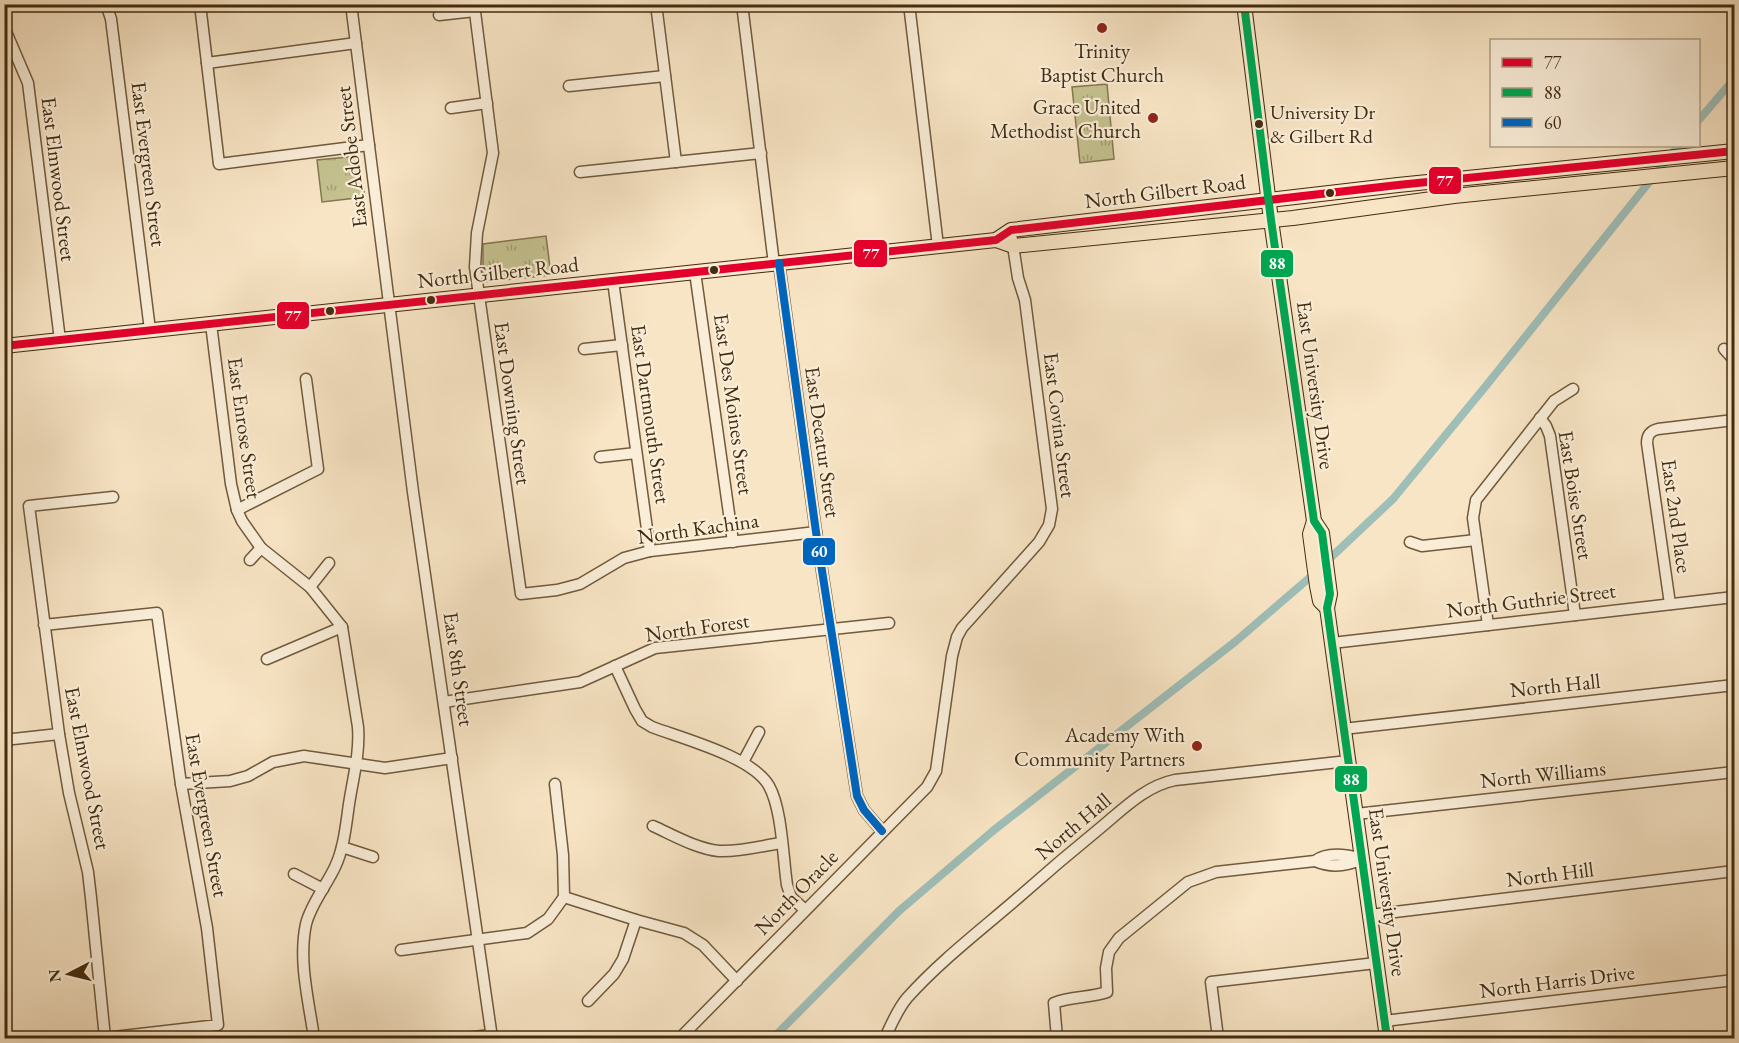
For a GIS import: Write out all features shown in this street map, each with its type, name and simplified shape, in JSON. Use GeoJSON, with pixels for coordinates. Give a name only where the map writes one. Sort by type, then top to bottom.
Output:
{"type":"FeatureCollection","features":[{"type":"Feature","properties":{"kind":"main road","name":"East University Drive"},"geometry":{"type":"LineString","coordinates":[[1244,4],[1271,220],[1314,521],[1310,534],[1327,575],[1330,594],[1327,608],[1387,1038]]}},
{"type":"Feature","properties":{"kind":"main road","name":"North Gilbert Road"},"geometry":{"type":"LineString","coordinates":[[996,240],[1011,230],[1398,185],[1732,151]]}},
{"type":"Feature","properties":{"kind":"main road"},"geometry":{"type":"LineString","coordinates":[[1732,151],[1733,168]]}},
{"type":"Feature","properties":{"kind":"main road"},"geometry":{"type":"LineString","coordinates":[[1613,164],[1615,180]]}},
{"type":"Feature","properties":{"kind":"main road","name":"North Gilbert Road"},"geometry":{"type":"LineString","coordinates":[[4,346],[996,240],[1013,246],[1271,220],[1512,190],[1733,168]]}},
{"type":"Feature","properties":{"kind":"main road"},"geometry":{"type":"LineString","coordinates":[[1511,174],[1512,190]]}},
{"type":"Feature","properties":{"kind":"main road"},"geometry":{"type":"LineString","coordinates":[[1398,185],[1400,203]]}},
{"type":"Feature","properties":{"kind":"main road"},"geometry":{"type":"LineString","coordinates":[[1124,235],[1129,226],[1153,221],[1170,212]]}},
{"type":"Feature","properties":{"kind":"main road"},"geometry":{"type":"LineString","coordinates":[[1076,240],[1084,232],[1118,225],[1121,223],[1121,217]]}},
{"type":"Feature","properties":{"kind":"main road","name":"East University Drive"},"geometry":{"type":"LineString","coordinates":[[1318,554],[1317,586],[1320,601],[1327,608]]}},
{"type":"Feature","properties":{"kind":"street","name":"East Evergreen Street"},"geometry":{"type":"LineString","coordinates":[[106,4],[111,19],[150,330]]}},
{"type":"Feature","properties":{"kind":"street"},"geometry":{"type":"LineString","coordinates":[[200,4],[219,164],[369,146]]}},
{"type":"Feature","properties":{"kind":"street","name":"East Adobe Street"},"geometry":{"type":"LineString","coordinates":[[351,4],[389,305]]}},
{"type":"Feature","properties":{"kind":"street"},"geometry":{"type":"LineString","coordinates":[[656,4],[676,162]]}},
{"type":"Feature","properties":{"kind":"street","name":"East Decatur Street"},"geometry":{"type":"LineString","coordinates":[[742,4],[760,153],[857,796],[864,810],[882,831]]}},
{"type":"Feature","properties":{"kind":"street"},"geometry":{"type":"LineString","coordinates":[[909,4],[938,246]]}},
{"type":"Feature","properties":{"kind":"street"},"geometry":{"type":"LineString","coordinates":[[440,15],[475,8]]}},
{"type":"Feature","properties":{"kind":"street","name":"East Downing Street"},"geometry":{"type":"LineString","coordinates":[[475,8],[493,159],[475,241],[474,259],[521,594]]}},
{"type":"Feature","properties":{"kind":"street","name":"East Elmwood Street"},"geometry":{"type":"LineString","coordinates":[[4,27],[28,83],[60,340]]}},
{"type":"Feature","properties":{"kind":"street"},"geometry":{"type":"LineString","coordinates":[[207,63],[356,43]]}},
{"type":"Feature","properties":{"kind":"street"},"geometry":{"type":"LineString","coordinates":[[569,86],[665,76]]}},
{"type":"Feature","properties":{"kind":"street"},"geometry":{"type":"LineString","coordinates":[[451,108],[487,103]]}},
{"type":"Feature","properties":{"kind":"street"},"geometry":{"type":"LineString","coordinates":[[580,172],[760,153]]}},
{"type":"Feature","properties":{"kind":"street","name":"East Covina Street"},"geometry":{"type":"LineString","coordinates":[[936,771],[952,656],[957,637],[962,628],[1039,542],[1049,525],[1052,509],[1025,300],[1018,278],[1011,230]]}},
{"type":"Feature","properties":{"kind":"street","name":"East Des Moines Street"},"geometry":{"type":"LineString","coordinates":[[695,272],[734,542]]}},
{"type":"Feature","properties":{"kind":"street","name":"East Dartmouth Street"},"geometry":{"type":"LineString","coordinates":[[613,281],[650,551]]}},
{"type":"Feature","properties":{"kind":"street","name":"East 8th Street"},"geometry":{"type":"LineString","coordinates":[[389,305],[413,492],[479,940],[491,1037]]}},
{"type":"Feature","properties":{"kind":"street","name":"East Enrose Street"},"geometry":{"type":"LineString","coordinates":[[211,324],[231,484],[237,510],[261,548],[310,587],[342,627],[358,727],[356,763],[342,847],[336,866],[307,922],[303,941],[303,960],[314,1038]]}},
{"type":"Feature","properties":{"kind":"street"},"geometry":{"type":"LineString","coordinates":[[584,350],[622,345]]}},
{"type":"Feature","properties":{"kind":"street"},"geometry":{"type":"LineString","coordinates":[[1724,349],[1734,360]]}},
{"type":"Feature","properties":{"kind":"street"},"geometry":{"type":"LineString","coordinates":[[237,510],[318,469],[306,379]]}},
{"type":"Feature","properties":{"kind":"street"},"geometry":{"type":"LineString","coordinates":[[1488,625],[1473,512],[1476,500],[1558,397],[1573,390]]}},
{"type":"Feature","properties":{"kind":"street","name":"East Boise Street"},"geometry":{"type":"LineString","coordinates":[[1540,418],[1550,436],[1575,615]]}},
{"type":"Feature","properties":{"kind":"street","name":"East 2nd Place"},"geometry":{"type":"LineString","coordinates":[[1670,604],[1647,443],[1650,433],[1658,429],[1734,420]]}},
{"type":"Feature","properties":{"kind":"street"},"geometry":{"type":"LineString","coordinates":[[600,457],[636,453]]}},
{"type":"Feature","properties":{"kind":"street","name":"East Elmwood Street"},"geometry":{"type":"LineString","coordinates":[[105,1038],[88,872],[69,793],[59,734],[29,506],[113,497]]}},
{"type":"Feature","properties":{"kind":"street","name":"North Kachina"},"geometry":{"type":"LineString","coordinates":[[521,594],[557,590],[580,584],[624,558],[650,551],[816,532]]}},
{"type":"Feature","properties":{"kind":"street"},"geometry":{"type":"LineString","coordinates":[[1410,542],[1422,546],[1476,540]]}},
{"type":"Feature","properties":{"kind":"street"},"geometry":{"type":"LineString","coordinates":[[250,560],[261,548]]}},
{"type":"Feature","properties":{"kind":"street"},"geometry":{"type":"LineString","coordinates":[[310,587],[329,563]]}},
{"type":"Feature","properties":{"kind":"street","name":"North Guthrie Street"},"geometry":{"type":"LineString","coordinates":[[1332,642],[1734,597]]}},
{"type":"Feature","properties":{"kind":"street","name":"East Evergreen Street"},"geometry":{"type":"LineString","coordinates":[[44,624],[157,613],[181,784],[207,928],[218,1025],[105,1038]]}},
{"type":"Feature","properties":{"kind":"street","name":"North Forest"},"geometry":{"type":"LineString","coordinates":[[444,702],[580,682],[655,648],[889,623]]}},
{"type":"Feature","properties":{"kind":"street"},"geometry":{"type":"LineString","coordinates":[[267,659],[342,627]]}},
{"type":"Feature","properties":{"kind":"street"},"geometry":{"type":"LineString","coordinates":[[615,666],[642,721],[743,762],[759,772],[769,787],[776,805],[787,885],[791,897],[805,910]]}},
{"type":"Feature","properties":{"kind":"street","name":"North Hall"},"geometry":{"type":"LineString","coordinates":[[1343,729],[1734,685]]}},
{"type":"Feature","properties":{"kind":"street"},"geometry":{"type":"LineString","coordinates":[[743,762],[759,732]]}},
{"type":"Feature","properties":{"kind":"street"},"geometry":{"type":"LineString","coordinates":[[4,740],[59,734]]}},
{"type":"Feature","properties":{"kind":"street"},"geometry":{"type":"LineString","coordinates":[[181,784],[230,781],[248,776],[273,762],[304,756],[385,768],[452,758]]}},
{"type":"Feature","properties":{"kind":"street","name":"North Hall"},"geometry":{"type":"LineString","coordinates":[[885,1038],[895,1015],[905,1000],[934,970],[1065,857],[1150,790],[1175,780],[1348,761]]}},
{"type":"Feature","properties":{"kind":"street","name":"North Oracle"},"geometry":{"type":"LineString","coordinates":[[680,1038],[927,787],[936,771]]}},
{"type":"Feature","properties":{"kind":"street","name":"North Williams"},"geometry":{"type":"LineString","coordinates":[[1356,814],[1734,772]]}},
{"type":"Feature","properties":{"kind":"street"},"geometry":{"type":"LineString","coordinates":[[401,950],[527,933],[548,919],[564,897],[563,855],[555,784]]}},
{"type":"Feature","properties":{"kind":"street"},"geometry":{"type":"LineString","coordinates":[[653,826],[702,847],[719,851],[741,850],[781,843]]}},
{"type":"Feature","properties":{"kind":"street"},"geometry":{"type":"LineString","coordinates":[[342,847],[373,857]]}},
{"type":"Feature","properties":{"kind":"street"},"geometry":{"type":"LineString","coordinates":[[1057,1038],[1054,1003],[1062,999],[1107,992],[1106,968],[1109,952],[1119,938],[1188,882],[1216,872],[1315,861],[1322,864],[1348,865],[1362,859]]}},
{"type":"Feature","properties":{"kind":"street","name":"North Hill"},"geometry":{"type":"LineString","coordinates":[[1370,915],[1734,871]]}},
{"type":"Feature","properties":{"kind":"street"},"geometry":{"type":"LineString","coordinates":[[294,874],[323,889]]}},
{"type":"Feature","properties":{"kind":"street"},"geometry":{"type":"LineString","coordinates":[[564,897],[684,933],[703,945],[737,981]]}},
{"type":"Feature","properties":{"kind":"street"},"geometry":{"type":"LineString","coordinates":[[588,1000],[614,974],[623,959],[636,920]]}},
{"type":"Feature","properties":{"kind":"street"},"geometry":{"type":"LineString","coordinates":[[1218,1038],[1211,982],[1376,963]]}},
{"type":"Feature","properties":{"kind":"street","name":"North Harris Drive"},"geometry":{"type":"LineString","coordinates":[[1384,1021],[1734,980]]}},
{"type":"Feature","properties":{"kind":"street"},"geometry":{"type":"LineString","coordinates":[[465,1038],[491,1037]]}},
{"type":"Feature","properties":{"kind":"green space"},"geometry":{"type":"Polygon","coordinates":[[[1107,84],[1114,159],[1080,163],[1072,87],[1107,84]]]}},
{"type":"Feature","properties":{"kind":"green space"},"geometry":{"type":"Polygon","coordinates":[[[358,156],[365,197],[322,202],[317,160],[358,156]]]}},
{"type":"Feature","properties":{"kind":"green space"},"geometry":{"type":"Polygon","coordinates":[[[546,236],[551,275],[483,282],[483,244],[546,236]]]}},
{"type":"Feature","properties":{"kind":"waterway"},"geometry":{"type":"LineString","coordinates":[[1700,119],[1734,79]]}},
{"type":"Feature","properties":{"kind":"waterway"},"geometry":{"type":"LineString","coordinates":[[1326,562],[1393,499],[1677,147]]}},
{"type":"Feature","properties":{"kind":"waterway"},"geometry":{"type":"LineString","coordinates":[[773,1038],[899,911],[994,830],[1236,641],[1315,573]]}},
{"type":"Feature","properties":{"kind":"transit line","name":"88"},"geometry":{"type":"LineString","coordinates":[[1244,4],[1271,220],[1314,521],[1322,533],[1330,594],[1327,608],[1387,1038]]}},
{"type":"Feature","properties":{"kind":"transit line","name":"77"},"geometry":{"type":"LineString","coordinates":[[4,346],[996,240],[1011,230],[1398,185],[1734,151]]}},
{"type":"Feature","properties":{"kind":"transit line","name":"60"},"geometry":{"type":"LineString","coordinates":[[779,263],[816,532],[857,796],[864,810],[882,831]]}},
{"type":"Feature","properties":{"kind":"place","name":"Trinity Baptist Church"},"geometry":{"type":"Point","coordinates":[1102,28]}},
{"type":"Feature","properties":{"kind":"place","name":"Grace United Methodist Church"},"geometry":{"type":"Point","coordinates":[1153,118]}},
{"type":"Feature","properties":{"kind":"place","name":"University Dr & Gilbert Rd"},"geometry":{"type":"Point","coordinates":[1259,124]}},
{"type":"Feature","properties":{"kind":"place","name":"Academy With Community Partners"},"geometry":{"type":"Point","coordinates":[1197,746]}}]}
